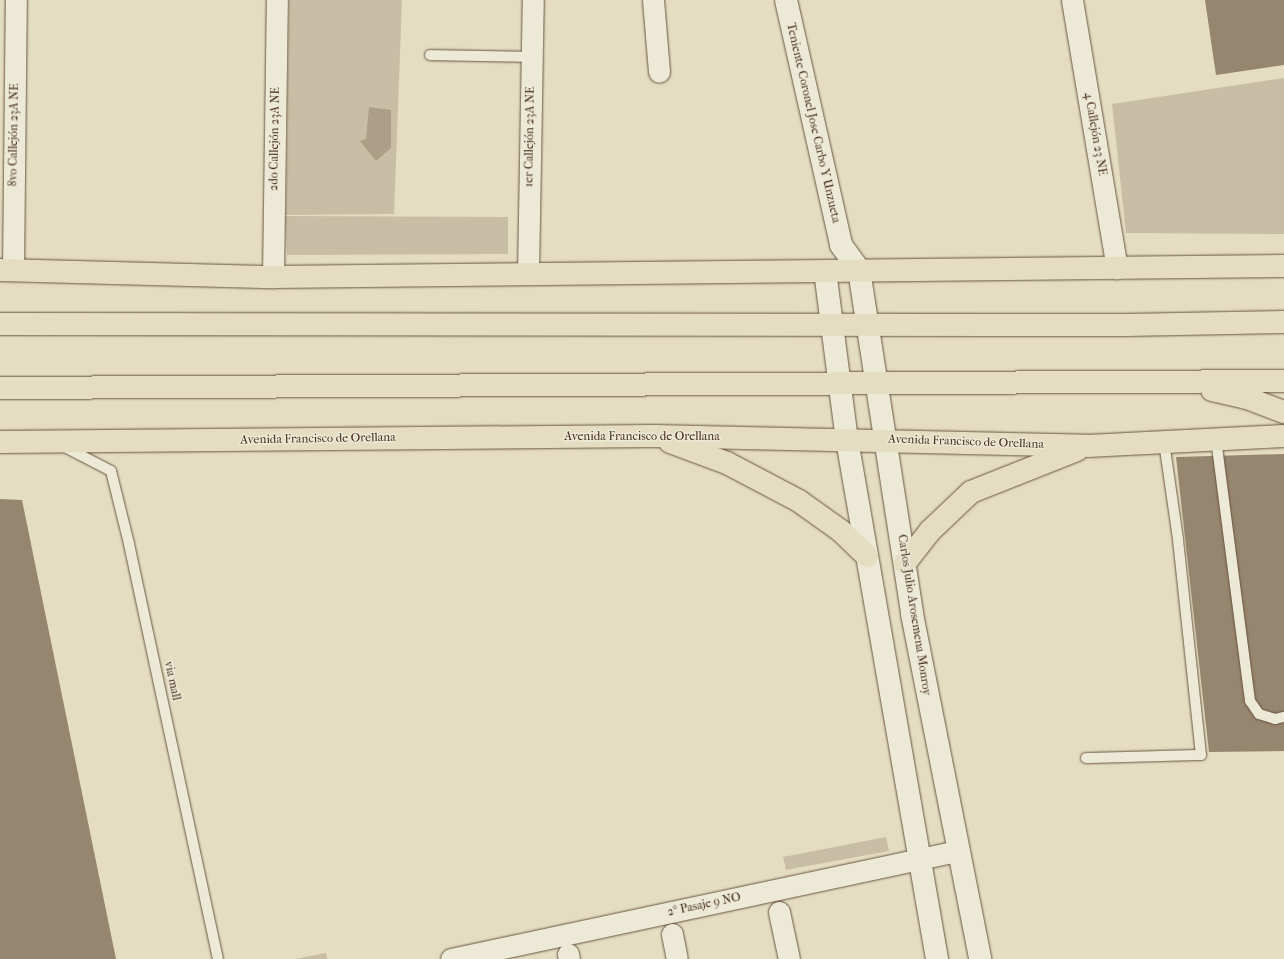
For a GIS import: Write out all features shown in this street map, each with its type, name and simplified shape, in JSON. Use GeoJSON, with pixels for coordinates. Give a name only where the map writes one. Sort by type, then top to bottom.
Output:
{"type":"FeatureCollection","features":[{"type":"Feature","properties":{"kind":"main road","name":"Teniente Coronel Jose Carbo Y Unzueta"},"geometry":{"type":"LineString","coordinates":[[786,0],[841,245],[859,270]]}},
{"type":"Feature","properties":{"kind":"main road"},"geometry":{"type":"LineString","coordinates":[[841,245],[825,271],[839,383],[847,440],[937,959]]}},
{"type":"Feature","properties":{"kind":"main road"},"geometry":{"type":"LineString","coordinates":[[6,270],[273,277],[1284,266]]}},
{"type":"Feature","properties":{"kind":"main road","name":"Carlos Julio Arosemena Monroy"},"geometry":{"type":"LineString","coordinates":[[859,270],[912,614],[957,851],[980,959]]}},
{"type":"Feature","properties":{"kind":"main road"},"geometry":{"type":"LineString","coordinates":[[0,324],[868,325],[1284,322]]}},
{"type":"Feature","properties":{"kind":"main road"},"geometry":{"type":"LineString","coordinates":[[0,388],[1284,381]]}},
{"type":"Feature","properties":{"kind":"main road"},"geometry":{"type":"LineString","coordinates":[[1180,382],[1247,398],[1284,412]]}},
{"type":"Feature","properties":{"kind":"main road"},"geometry":{"type":"LineString","coordinates":[[654,436],[727,463],[767,482],[820,515],[867,556]]}},
{"type":"Feature","properties":{"kind":"main road","name":"Avenida Francisco de Orellana"},"geometry":{"type":"LineString","coordinates":[[0,442],[654,436],[886,440],[1088,446],[1284,436]]}},
{"type":"Feature","properties":{"kind":"main road"},"geometry":{"type":"LineString","coordinates":[[905,563],[930,531],[971,492],[1024,469],[1088,446]]}},
{"type":"Feature","properties":{"kind":"street","name":"8vo Callejón 23A NE"},"geometry":{"type":"LineString","coordinates":[[6,270],[16,0]]}},
{"type":"Feature","properties":{"kind":"street","name":"2do Callejón 23A NE"},"geometry":{"type":"LineString","coordinates":[[273,277],[277,0]]}},
{"type":"Feature","properties":{"kind":"street","name":"1er Callejón 23A NE"},"geometry":{"type":"LineString","coordinates":[[528,274],[533,0]]}},
{"type":"Feature","properties":{"kind":"street"},"geometry":{"type":"LineString","coordinates":[[653,0],[659,72]]}},
{"type":"Feature","properties":{"kind":"street","name":"4 Callejón 23 NE"},"geometry":{"type":"LineString","coordinates":[[1072,0],[1117,268]]}},
{"type":"Feature","properties":{"kind":"street","name":"2° Pasaje 9 NO"},"geometry":{"type":"LineString","coordinates":[[451,959],[957,851]]}},
{"type":"Feature","properties":{"kind":"street"},"geometry":{"type":"LineString","coordinates":[[779,912],[789,959]]}},
{"type":"Feature","properties":{"kind":"street"},"geometry":{"type":"LineString","coordinates":[[672,934],[677,959]]}},
{"type":"Feature","properties":{"kind":"lane"},"geometry":{"type":"LineString","coordinates":[[430,55],[532,57]]}},
{"type":"Feature","properties":{"kind":"lane"},"geometry":{"type":"LineString","coordinates":[[1216,439],[1250,701],[1260,714],[1275,720],[1284,717]]}},
{"type":"Feature","properties":{"kind":"lane","name":"via mall"},"geometry":{"type":"LineString","coordinates":[[54,442],[111,471],[131,552],[218,959]]}},
{"type":"Feature","properties":{"kind":"lane"},"geometry":{"type":"LineString","coordinates":[[1086,758],[1201,756],[1178,538],[1164,442]]}},
{"type":"Feature","properties":{"kind":"shaded area"},"geometry":{"type":"Polygon","coordinates":[[[289,0],[402,0],[394,214],[286,215],[289,0]]]}},
{"type":"Feature","properties":{"kind":"shaded area"},"geometry":{"type":"Polygon","coordinates":[[[1284,78],[1284,234],[1126,233],[1112,104],[1284,78]]]}},
{"type":"Feature","properties":{"kind":"shaded area"},"geometry":{"type":"Polygon","coordinates":[[[369,107],[391,110],[391,148],[376,161],[360,141],[366,139],[369,107]]]}},
{"type":"Feature","properties":{"kind":"shaded area"},"geometry":{"type":"Polygon","coordinates":[[[285,216],[508,217],[508,254],[287,255],[285,216]]]}},
{"type":"Feature","properties":{"kind":"shaded area"},"geometry":{"type":"Polygon","coordinates":[[[886,837],[889,851],[786,870],[783,857],[886,837]]]}},
{"type":"Feature","properties":{"kind":"shaded area"},"geometry":{"type":"Polygon","coordinates":[[[326,953],[327,959],[295,959],[326,953]]]}},
{"type":"Feature","properties":{"kind":"building"},"geometry":{"type":"Polygon","coordinates":[[[1205,0],[1284,0],[1284,65],[1216,75],[1205,0]]]}},
{"type":"Feature","properties":{"kind":"building"},"geometry":{"type":"Polygon","coordinates":[[[1284,454],[1284,751],[1209,752],[1176,457],[1284,454]]]}},
{"type":"Feature","properties":{"kind":"building"},"geometry":{"type":"Polygon","coordinates":[[[0,499],[22,500],[116,959],[0,959],[0,499]]]}}]}
